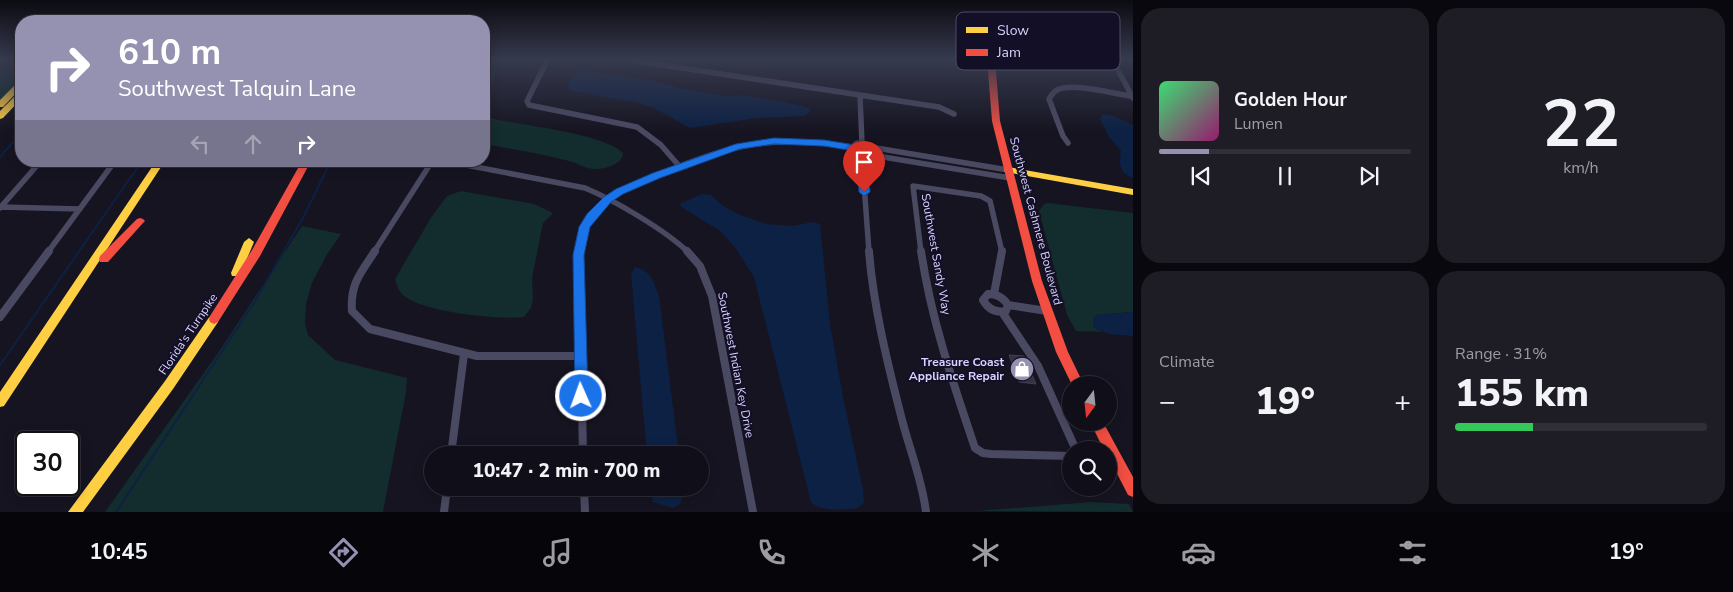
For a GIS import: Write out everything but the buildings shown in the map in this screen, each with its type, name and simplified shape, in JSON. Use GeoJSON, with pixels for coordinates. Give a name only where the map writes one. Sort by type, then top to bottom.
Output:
{"type":"FeatureCollection","features":[{"type":"Feature","properties":{"kind":"main road","name":"Southwest Cashmere Boulevard"},"geometry":{"type":"LineString","coordinates":[[993,83],[996,122],[1009,174],[1047,311],[1062,352],[1074,376]]}},
{"type":"Feature","properties":{"kind":"main road"},"geometry":{"type":"LineString","coordinates":[[0,112],[3,106],[0,105],[15,90]]}},
{"type":"Feature","properties":{"kind":"main road"},"geometry":{"type":"LineString","coordinates":[[0,116],[15,101]]}},
{"type":"Feature","properties":{"kind":"main road"},"geometry":{"type":"LineString","coordinates":[[0,402],[157,167]]}},
{"type":"Feature","properties":{"kind":"main road","name":"Florida's Turnpike"},"geometry":{"type":"LineString","coordinates":[[76,512],[213,320],[263,240],[304,167]]}},
{"type":"Feature","properties":{"kind":"main road"},"geometry":{"type":"LineString","coordinates":[[1009,174],[1133,192]]}},
{"type":"Feature","properties":{"kind":"main road"},"geometry":{"type":"LineString","coordinates":[[1009,174],[1133,198]]}},
{"type":"Feature","properties":{"kind":"main road"},"geometry":{"type":"LineString","coordinates":[[52,326],[71,306],[116,245],[140,221]]}},
{"type":"Feature","properties":{"kind":"main road"},"geometry":{"type":"LineString","coordinates":[[213,320],[233,281],[249,242]]}},
{"type":"Feature","properties":{"kind":"main road"},"geometry":{"type":"LineString","coordinates":[[1117,465],[1133,490]]}},
{"type":"Feature","properties":{"kind":"street"},"geometry":{"type":"LineString","coordinates":[[535,83],[526,101],[529,105],[637,127],[661,145],[680,167]]}},
{"type":"Feature","properties":{"kind":"street"},"geometry":{"type":"LineString","coordinates":[[780,83],[939,107],[954,114]]}},
{"type":"Feature","properties":{"kind":"street"},"geometry":{"type":"LineString","coordinates":[[1125,83],[1132,97]]}},
{"type":"Feature","properties":{"kind":"street"},"geometry":{"type":"LineString","coordinates":[[1068,143],[1063,136],[1049,98],[1053,93],[1059,89],[1070,88],[1132,97]]}},
{"type":"Feature","properties":{"kind":"street"},"geometry":{"type":"LineString","coordinates":[[860,95],[862,144]]}},
{"type":"Feature","properties":{"kind":"street"},"geometry":{"type":"LineString","coordinates":[[583,446],[578,262],[581,239],[590,217],[608,199],[619,192],[680,167],[732,148],[755,143],[796,141],[852,147],[857,143],[924,160]]}},
{"type":"Feature","properties":{"kind":"street"},"geometry":{"type":"LineString","coordinates":[[852,147],[855,153],[862,156],[871,155],[924,160],[1009,174]]}},
{"type":"Feature","properties":{"kind":"street"},"geometry":{"type":"LineString","coordinates":[[870,147],[873,151],[871,155]]}},
{"type":"Feature","properties":{"kind":"street"},"geometry":{"type":"LineString","coordinates":[[862,156],[874,297],[900,413],[924,493],[926,512]]}},
{"type":"Feature","properties":{"kind":"street"},"geometry":{"type":"LineString","coordinates":[[0,208],[36,167]]}},
{"type":"Feature","properties":{"kind":"street"},"geometry":{"type":"LineString","coordinates":[[0,317],[111,167]]}},
{"type":"Feature","properties":{"kind":"street"},"geometry":{"type":"LineString","coordinates":[[428,167],[354,286],[351,299],[352,311],[370,330],[464,354],[499,357],[580,356]]}},
{"type":"Feature","properties":{"kind":"street","name":"Southwest Indian Key Drive"},"geometry":{"type":"LineString","coordinates":[[477,167],[573,185],[597,193],[682,247],[694,258],[705,277],[712,296],[753,512]]}},
{"type":"Feature","properties":{"kind":"street","name":"Southwest Sandy Way"},"geometry":{"type":"LineString","coordinates":[[994,294],[1002,253],[990,201],[987,198],[917,185],[912,188],[924,271],[934,320],[971,441],[975,448],[983,453],[1062,456]]}},
{"type":"Feature","properties":{"kind":"street"},"geometry":{"type":"LineString","coordinates":[[0,208],[80,209]]}},
{"type":"Feature","properties":{"kind":"street"},"geometry":{"type":"LineString","coordinates":[[1047,311],[1005,309],[992,310],[984,302],[985,295],[994,294],[1004,299],[1005,309],[1038,366],[1072,441]]}},
{"type":"Feature","properties":{"kind":"street"},"geometry":{"type":"LineString","coordinates":[[452,446],[464,354]]}},
{"type":"Feature","properties":{"kind":"street"},"geometry":{"type":"LineString","coordinates":[[444,512],[446,496]]}},
{"type":"Feature","properties":{"kind":"street"},"geometry":{"type":"LineString","coordinates":[[584,496],[585,512]]}},
{"type":"Feature","properties":{"kind":"green space"},"geometry":{"type":"Polygon","coordinates":[[[0,83],[15,83],[15,86],[0,100],[0,83]]]}},
{"type":"Feature","properties":{"kind":"green space"},"geometry":{"type":"Polygon","coordinates":[[[490,118],[583,136],[613,146],[623,153],[620,161],[612,166],[591,169],[558,158],[490,145],[490,118]]]}},
{"type":"Feature","properties":{"kind":"green space"},"geometry":{"type":"Polygon","coordinates":[[[461,191],[534,204],[553,213],[543,223],[532,278],[533,299],[531,308],[524,317],[479,316],[441,310],[411,300],[402,294],[399,289],[395,279],[432,216],[447,196],[461,191]]]}},
{"type":"Feature","properties":{"kind":"green space"},"geometry":{"type":"Polygon","coordinates":[[[1044,204],[1133,213],[1133,312],[1097,315],[1093,318],[1094,327],[1103,332],[1076,331],[1067,315],[1039,211],[1044,204]]]}},
{"type":"Feature","properties":{"kind":"green space"},"geometry":{"type":"Polygon","coordinates":[[[302,226],[341,234],[326,256],[312,283],[306,304],[305,324],[308,335],[335,360],[407,378],[383,512],[105,512],[218,353],[302,226]]]}},
{"type":"Feature","properties":{"kind":"green space"},"geometry":{"type":"Polygon","coordinates":[[[1092,502],[1129,504],[1133,512],[976,511],[1092,502]]]}},
{"type":"Feature","properties":{"kind":"water"},"geometry":{"type":"Polygon","coordinates":[[[569,83],[661,83],[682,89],[729,96],[744,95],[804,106],[811,111],[805,116],[757,118],[690,128],[654,108],[638,103],[571,91],[568,88],[569,83]]]}},
{"type":"Feature","properties":{"kind":"water"},"geometry":{"type":"Polygon","coordinates":[[[1104,114],[1114,116],[1133,125],[1133,178],[1128,176],[1121,168],[1121,151],[1109,137],[1100,119],[1104,114]]]}},
{"type":"Feature","properties":{"kind":"water"},"geometry":{"type":"Polygon","coordinates":[[[702,194],[711,195],[723,206],[738,214],[766,224],[793,226],[813,222],[820,224],[830,324],[863,490],[864,502],[858,508],[826,509],[811,502],[754,277],[735,247],[720,231],[680,206],[681,203],[702,194]]]}},
{"type":"Feature","properties":{"kind":"water"},"geometry":{"type":"Polygon","coordinates":[[[635,267],[645,271],[653,282],[659,296],[678,446],[646,446],[631,274],[635,267]]]}},
{"type":"Feature","properties":{"kind":"water"},"geometry":{"type":"Polygon","coordinates":[[[1133,312],[1133,336],[1109,334],[1094,327],[1093,318],[1097,315],[1133,312]]]}},
{"type":"Feature","properties":{"kind":"water"},"geometry":{"type":"Polygon","coordinates":[[[652,496],[683,496],[680,504],[673,508],[653,502],[652,496]]]}},
{"type":"Feature","properties":{"kind":"waterway"},"geometry":{"type":"LineString","coordinates":[[0,157],[15,140]]}},
{"type":"Feature","properties":{"kind":"waterway"},"geometry":{"type":"LineString","coordinates":[[0,365],[138,167]]}},
{"type":"Feature","properties":{"kind":"waterway"},"geometry":{"type":"LineString","coordinates":[[116,512],[255,301],[303,218],[328,167]]}},
{"type":"Feature","properties":{"kind":"traffic: slow"},"geometry":{"type":"LineString","coordinates":[[0,105],[15,90]]}},
{"type":"Feature","properties":{"kind":"traffic: slow"},"geometry":{"type":"LineString","coordinates":[[0,116],[15,101]]}},
{"type":"Feature","properties":{"kind":"traffic: slow"},"geometry":{"type":"LineString","coordinates":[[0,402],[157,167]]}},
{"type":"Feature","properties":{"kind":"traffic: slow"},"geometry":{"type":"LineString","coordinates":[[1008,170],[1133,192]]}},
{"type":"Feature","properties":{"kind":"traffic: slow"},"geometry":{"type":"LineString","coordinates":[[236,273],[249,242]]}},
{"type":"Feature","properties":{"kind":"traffic: slow"},"geometry":{"type":"LineString","coordinates":[[75,512],[169,385],[214,319]]}},
{"type":"Feature","properties":{"kind":"traffic: jam"},"geometry":{"type":"LineString","coordinates":[[993,83],[996,121],[1037,281],[1062,352],[1074,376]]}},
{"type":"Feature","properties":{"kind":"traffic: jam"},"geometry":{"type":"LineString","coordinates":[[214,319],[256,253],[304,167]]}},
{"type":"Feature","properties":{"kind":"traffic: jam"},"geometry":{"type":"LineString","coordinates":[[104,259],[140,221]]}},
{"type":"Feature","properties":{"kind":"traffic: jam"},"geometry":{"type":"LineString","coordinates":[[1101,431],[1133,490]]}},
{"type":"Feature","properties":{"kind":"place","name":"Treasure Coast Appliance Repair"},"geometry":{"type":"Point","coordinates":[1022,369]}},
{"type":"Feature","properties":{"kind":"route"},"geometry":{"type":"LineString","coordinates":[[581,396],[578,255],[584,227],[590,217],[608,199],[619,192],[656,176],[716,153],[739,146],[774,141],[824,143],[852,147],[855,153],[862,156],[864,192]]}}]}
